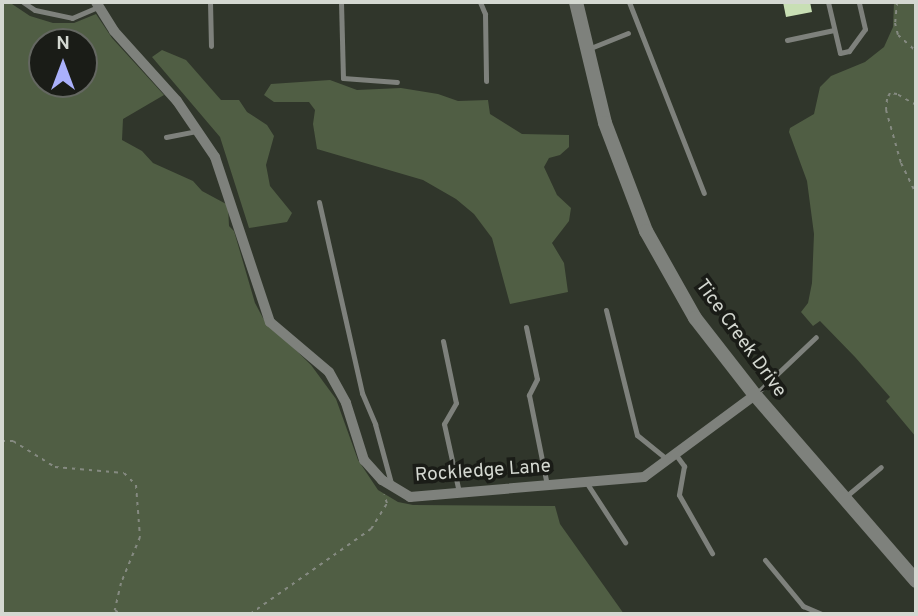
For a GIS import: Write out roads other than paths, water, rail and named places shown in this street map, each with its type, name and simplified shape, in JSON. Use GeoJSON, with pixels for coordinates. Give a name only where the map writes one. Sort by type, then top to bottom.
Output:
{"type":"FeatureCollection","features":[{"type":"Feature","properties":{"kind":"street","name":"Tice Creek Drive"},"geometry":{"type":"LineString","coordinates":[[576,2],[605,123],[646,231],[695,317],[755,396],[916,581]]}},
{"type":"Feature","properties":{"kind":"street","name":"Rockledge Lane"},"geometry":{"type":"LineString","coordinates":[[98,4],[114,31],[177,101],[215,157],[270,322],[329,372],[346,403],[364,460],[387,489],[410,496],[644,477],[755,396]]}},
{"type":"Feature","properties":{"kind":"lane"},"geometry":{"type":"LineString","coordinates":[[23,2],[35,10],[72,18],[98,4]]}},
{"type":"Feature","properties":{"kind":"lane"},"geometry":{"type":"LineString","coordinates":[[210,2],[211,46]]}},
{"type":"Feature","properties":{"kind":"lane"},"geometry":{"type":"LineString","coordinates":[[341,2],[343,78],[397,82]]}},
{"type":"Feature","properties":{"kind":"lane"},"geometry":{"type":"LineString","coordinates":[[480,2],[485,14],[486,81]]}},
{"type":"Feature","properties":{"kind":"lane"},"geometry":{"type":"LineString","coordinates":[[629,2],[704,193]]}},
{"type":"Feature","properties":{"kind":"lane"},"geometry":{"type":"LineString","coordinates":[[828,2],[839,53],[849,51],[865,29],[859,2]]}},
{"type":"Feature","properties":{"kind":"lane"},"geometry":{"type":"LineString","coordinates":[[787,40],[834,30]]}},
{"type":"Feature","properties":{"kind":"lane"},"geometry":{"type":"LineString","coordinates":[[588,49],[628,33]]}},
{"type":"Feature","properties":{"kind":"lane"},"geometry":{"type":"LineString","coordinates":[[166,137],[197,131]]}},
{"type":"Feature","properties":{"kind":"lane"},"geometry":{"type":"LineString","coordinates":[[319,202],[362,393],[375,424],[387,489]]}},
{"type":"Feature","properties":{"kind":"lane"},"geometry":{"type":"LineString","coordinates":[[607,310],[637,435],[684,466],[679,495],[712,553]]}},
{"type":"Feature","properties":{"kind":"lane"},"geometry":{"type":"LineString","coordinates":[[526,327],[537,379],[529,395],[547,485]]}},
{"type":"Feature","properties":{"kind":"lane"},"geometry":{"type":"LineString","coordinates":[[755,396],[817,337]]}},
{"type":"Feature","properties":{"kind":"lane"},"geometry":{"type":"LineString","coordinates":[[443,341],[456,403],[444,424],[459,492]]}},
{"type":"Feature","properties":{"kind":"lane"},"geometry":{"type":"LineString","coordinates":[[844,498],[881,467]]}},
{"type":"Feature","properties":{"kind":"lane"},"geometry":{"type":"LineString","coordinates":[[586,482],[625,542]]}},
{"type":"Feature","properties":{"kind":"lane"},"geometry":{"type":"LineString","coordinates":[[765,560],[803,606],[822,614]]}}]}
